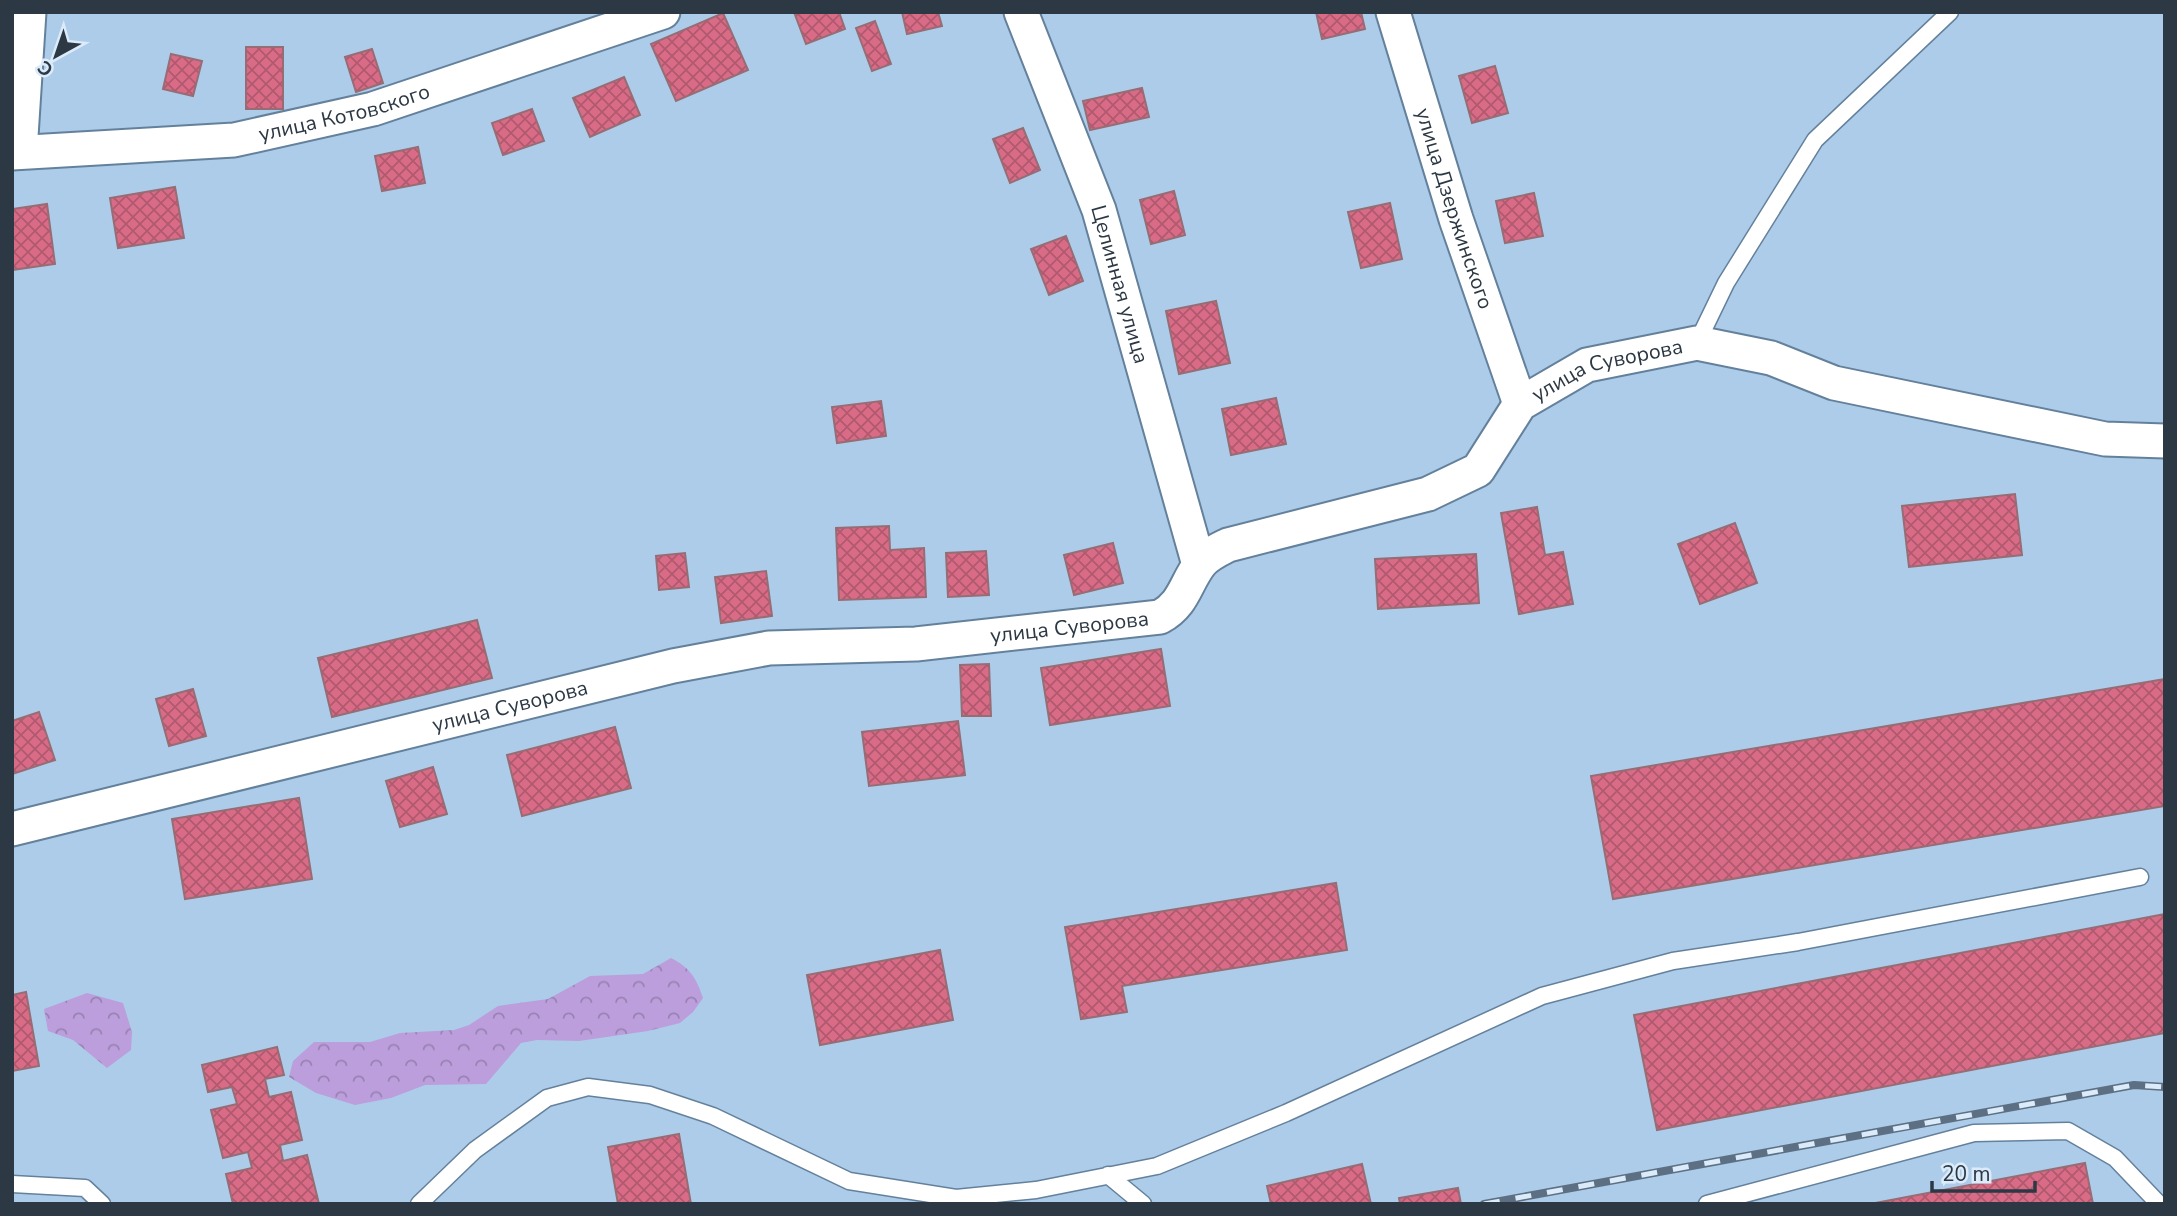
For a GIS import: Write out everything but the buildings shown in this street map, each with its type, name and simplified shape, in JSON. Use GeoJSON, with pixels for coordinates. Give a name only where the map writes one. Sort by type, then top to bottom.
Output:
{"type":"FeatureCollection","features":[{"type":"Feature","properties":{"kind":"street"},"geometry":{"type":"LineString","coordinates":[[16,153],[29,12]]}},
{"type":"Feature","properties":{"kind":"street","name":"улица Котовского"},"geometry":{"type":"LineString","coordinates":[[16,153],[234,140],[373,109],[663,12]]}},
{"type":"Feature","properties":{"kind":"street","name":"Целинная улица"},"geometry":{"type":"LineString","coordinates":[[1021,12],[1099,210],[1199,565]]}},
{"type":"Feature","properties":{"kind":"street","name":"улица Дзержинского"},"geometry":{"type":"LineString","coordinates":[[1393,12],[1452,207],[1520,404]]}},
{"type":"Feature","properties":{"kind":"street","name":"улица Суворова"},"geometry":{"type":"LineString","coordinates":[[12,828],[673,666],[769,648],[916,644],[1160,617],[1172,611],[1186,593],[1199,565],[1209,555],[1228,545],[1428,494],[1478,470],[1520,404],[1587,365],[1697,343],[1771,358],[1834,383],[2105,439],[2165,441]]}},
{"type":"Feature","properties":{"kind":"lane"},"geometry":{"type":"LineString","coordinates":[[1697,343],[1726,283],[1815,140],[1950,12]]}},
{"type":"Feature","properties":{"kind":"lane"},"geometry":{"type":"LineString","coordinates":[[419,1204],[475,1150],[547,1098],[588,1087],[650,1095],[713,1116],[849,1181],[956,1198],[1036,1189],[1157,1166],[1286,1113],[1542,996],[1672,961],[1798,942],[2140,877]]}},
{"type":"Feature","properties":{"kind":"lane"},"geometry":{"type":"LineString","coordinates":[[1707,1204],[1974,1133],[2055,1132],[2068,1132],[2115,1158],[2159,1204]]}},
{"type":"Feature","properties":{"kind":"lane"},"geometry":{"type":"LineString","coordinates":[[1108,1175],[1143,1204]]}},
{"type":"Feature","properties":{"kind":"lane"},"geometry":{"type":"LineString","coordinates":[[12,1184],[85,1188],[102,1204]]}},
{"type":"Feature","properties":{"kind":"green space"},"geometry":{"type":"Polygon","coordinates":[[[671,958],[692,974],[703,998],[693,1012],[680,1023],[648,1031],[579,1041],[537,1040],[521,1043],[486,1084],[425,1085],[391,1098],[355,1105],[316,1093],[289,1077],[293,1061],[314,1042],[370,1042],[400,1033],[454,1030],[469,1025],[498,1006],[548,999],[590,976],[643,974],[671,958]]]}},
{"type":"Feature","properties":{"kind":"green space"},"geometry":{"type":"Polygon","coordinates":[[[87,993],[123,1003],[132,1032],[131,1050],[107,1068],[73,1040],[48,1031],[44,1009],[87,993]]]}},
{"type":"Feature","properties":{"kind":"railway"},"geometry":{"type":"LineString","coordinates":[[1484,1204],[2134,1085],[2165,1087]]}}]}
